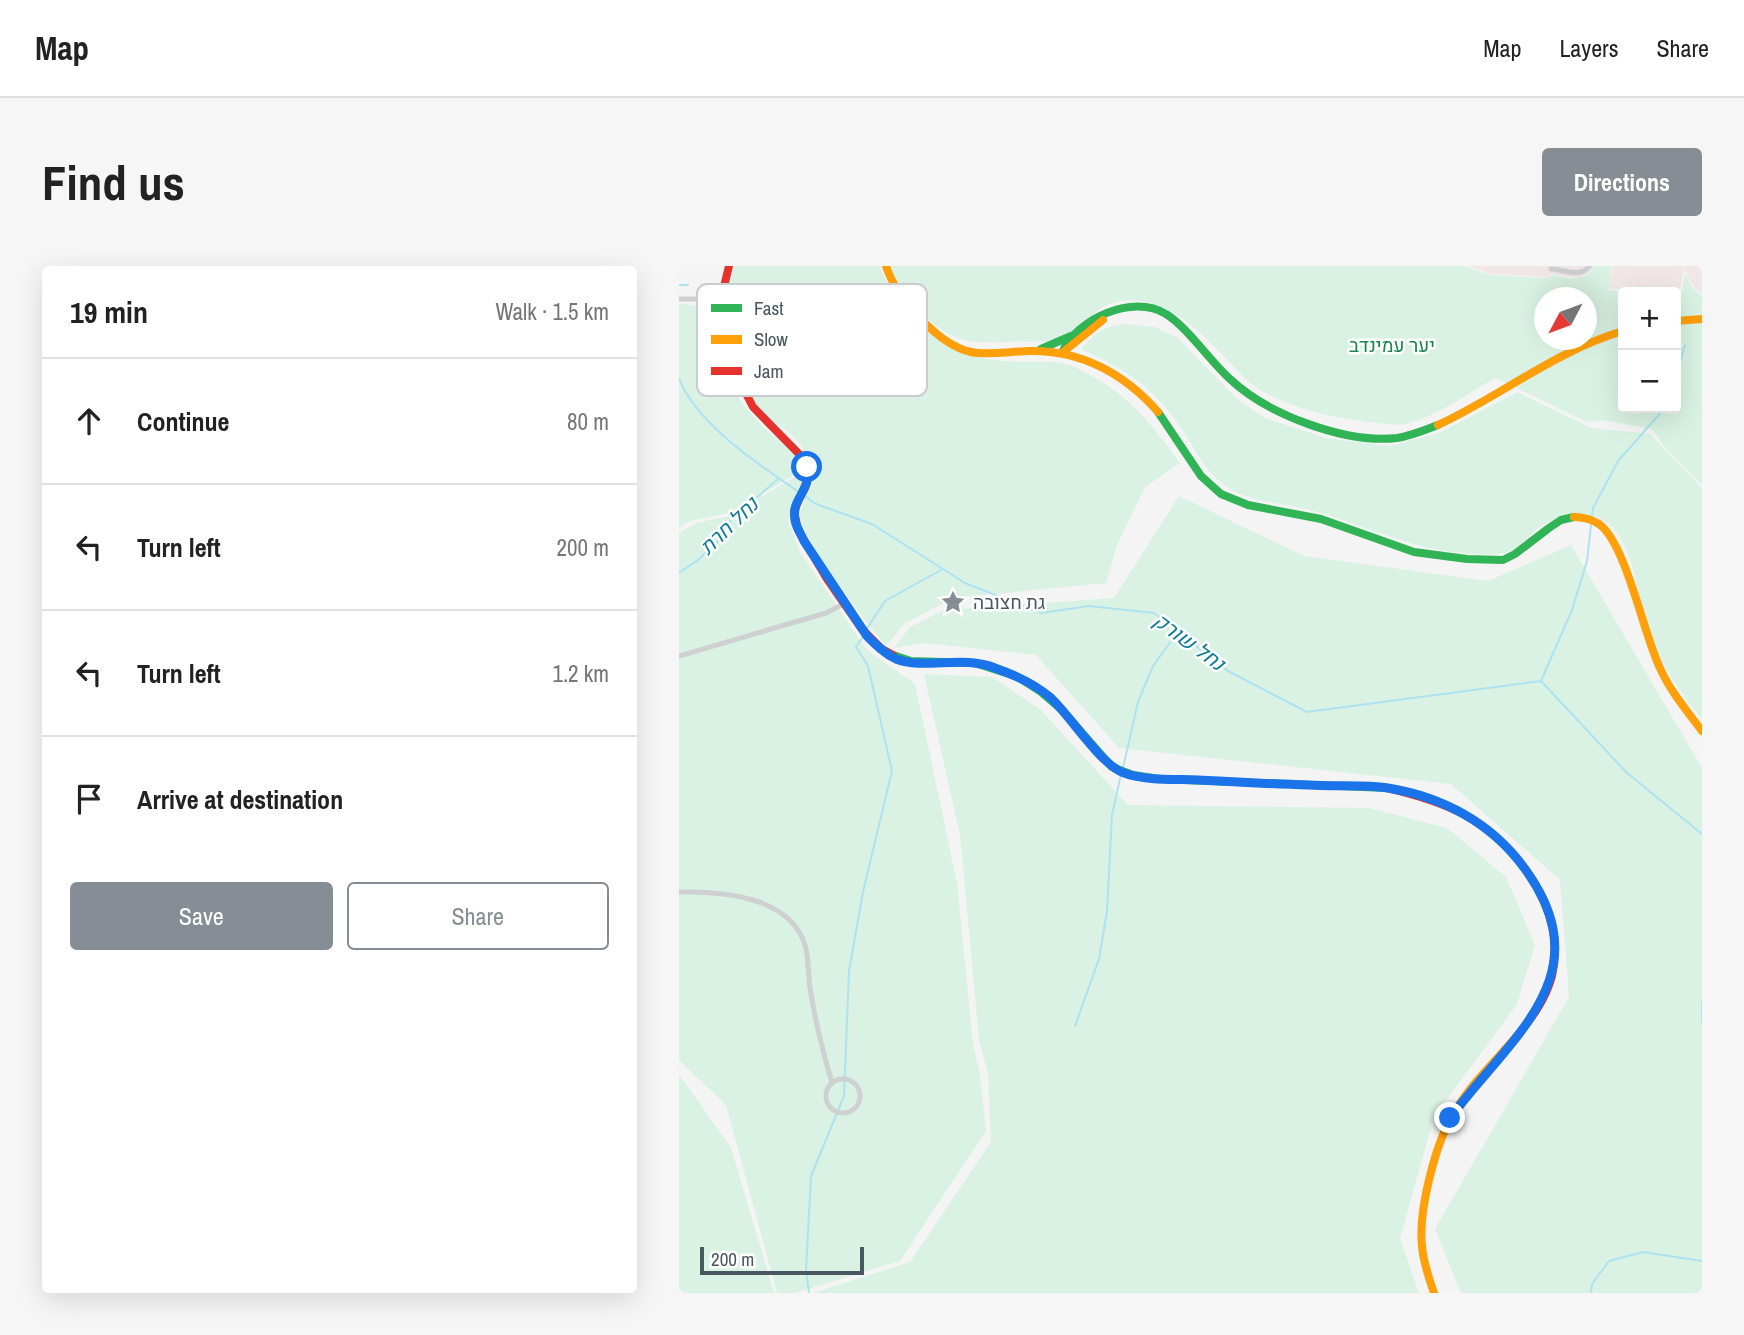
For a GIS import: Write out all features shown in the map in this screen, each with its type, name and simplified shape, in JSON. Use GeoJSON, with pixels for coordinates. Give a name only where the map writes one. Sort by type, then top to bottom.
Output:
{"type":"FeatureCollection","features":[{"type":"Feature","properties":{"kind":"main road"},"geometry":{"type":"LineString","coordinates":[[725,284],[729,266]]}},
{"type":"Feature","properties":{"kind":"main road"},"geometry":{"type":"LineString","coordinates":[[886,266],[895,284]]}},
{"type":"Feature","properties":{"kind":"main road"},"geometry":{"type":"LineString","coordinates":[[1037,350],[1048,348],[1076,333],[1106,313],[1124,307],[1147,307],[1165,313],[1231,383],[1254,400],[1279,414],[1299,421],[1378,438],[1414,434],[1439,424],[1536,369],[1593,341],[1618,333]]}},
{"type":"Feature","properties":{"kind":"main road"},"geometry":{"type":"LineString","coordinates":[[1062,353],[1113,315],[1143,311],[1165,313]]}},
{"type":"Feature","properties":{"kind":"main road"},"geometry":{"type":"LineString","coordinates":[[1681,321],[1702,319]]}},
{"type":"Feature","properties":{"kind":"main road"},"geometry":{"type":"LineString","coordinates":[[927,324],[956,346],[970,352],[1037,350],[1062,353],[1108,369],[1136,389],[1160,414],[1206,482],[1218,493],[1236,502],[1320,518],[1398,548],[1430,555],[1486,561],[1502,560],[1520,551],[1559,520],[1577,516],[1603,526],[1619,554],[1661,671],[1702,731]]}},
{"type":"Feature","properties":{"kind":"main road"},"geometry":{"type":"LineString","coordinates":[[1062,353],[1064,346],[1076,333]]}},
{"type":"Feature","properties":{"kind":"main road"},"geometry":{"type":"LineString","coordinates":[[747,396],[753,407],[802,457],[809,476],[807,486],[797,499],[797,526],[867,636],[880,649],[896,659],[911,662],[966,662],[991,666],[1034,686],[1063,710],[1105,761],[1125,774],[1386,788],[1420,795],[1455,807],[1476,821],[1518,859],[1535,883],[1554,927],[1552,972],[1535,1013],[1474,1086],[1450,1118],[1443,1135],[1421,1216],[1421,1247],[1434,1293]]}},
{"type":"Feature","properties":{"kind":"street"},"geometry":{"type":"LineString","coordinates":[[1551,269],[1576,274],[1584,272],[1590,266]]}},
{"type":"Feature","properties":{"kind":"street"},"geometry":{"type":"LineString","coordinates":[[679,299],[697,299]]}},
{"type":"Feature","properties":{"kind":"street"},"geometry":{"type":"LineString","coordinates":[[679,656],[826,613],[845,603]]}},
{"type":"Feature","properties":{"kind":"street"},"geometry":{"type":"LineString","coordinates":[[679,892],[706,891],[740,897],[770,907],[792,923],[805,946],[821,1045],[832,1083],[827,1093],[828,1104],[842,1113],[853,1110],[859,1101],[859,1090],[856,1086],[847,1080],[832,1083]]}},
{"type":"Feature","properties":{"kind":"shaded area"},"geometry":{"type":"Polygon","coordinates":[[[1468,266],[1591,266],[1588,273],[1580,278],[1551,274],[1549,277],[1490,274],[1468,266]]]}},
{"type":"Feature","properties":{"kind":"shaded area"},"geometry":{"type":"Polygon","coordinates":[[[1612,266],[1702,266],[1702,294],[1693,286],[1684,269],[1681,287],[1609,288],[1612,266]]]}},
{"type":"Feature","properties":{"kind":"green space"},"geometry":{"type":"Polygon","coordinates":[[[734,266],[880,266],[888,284],[731,284],[734,266]]]}},
{"type":"Feature","properties":{"kind":"green space","name":"יער עמינדב"},"geometry":{"type":"Polygon","coordinates":[[[890,266],[1463,266],[1490,275],[1581,278],[1590,272],[1593,266],[1611,266],[1609,290],[1618,291],[1618,413],[1681,413],[1681,295],[1685,274],[1692,287],[1702,296],[1702,485],[1663,445],[1652,429],[1602,420],[1587,422],[1495,378],[1441,410],[1405,424],[1345,419],[1296,406],[1265,393],[1251,384],[1188,322],[1169,310],[1150,303],[1129,300],[1107,305],[1055,344],[1036,341],[978,342],[949,334],[927,318],[927,284],[900,284],[890,266]]]}},
{"type":"Feature","properties":{"kind":"green space"},"geometry":{"type":"Polygon","coordinates":[[[679,304],[697,306],[697,396],[738,396],[762,426],[791,451],[802,470],[730,513],[690,521],[679,528],[679,304]]]}},
{"type":"Feature","properties":{"kind":"green space"},"geometry":{"type":"Polygon","coordinates":[[[1126,324],[1155,327],[1178,338],[1237,399],[1265,418],[1326,438],[1390,446],[1439,433],[1517,392],[1591,428],[1650,434],[1702,488],[1702,719],[1677,686],[1656,649],[1646,624],[1629,556],[1616,531],[1606,522],[1590,516],[1562,517],[1544,524],[1508,552],[1469,554],[1429,548],[1314,511],[1267,502],[1233,491],[1211,472],[1174,418],[1152,393],[1113,365],[1081,349],[1101,331],[1126,324]]]}},
{"type":"Feature","properties":{"kind":"green space"},"geometry":{"type":"Polygon","coordinates":[[[927,331],[971,355],[1013,362],[1054,362],[1070,365],[1103,383],[1129,402],[1180,463],[1145,487],[1117,545],[1106,583],[953,598],[904,624],[886,646],[837,582],[803,528],[801,509],[811,485],[812,471],[803,450],[790,433],[758,408],[751,396],[927,396],[927,331]]]}},
{"type":"Feature","properties":{"kind":"green space"},"geometry":{"type":"Polygon","coordinates":[[[800,474],[804,486],[794,500],[788,521],[800,552],[867,650],[915,684],[957,883],[973,1043],[980,1076],[986,1131],[900,1261],[794,1293],[777,1293],[726,1105],[679,1060],[679,533],[696,523],[729,516],[800,474]]]}},
{"type":"Feature","properties":{"kind":"green space"},"geometry":{"type":"Polygon","coordinates":[[[1179,496],[1304,556],[1488,581],[1571,545],[1702,768],[1702,1293],[1461,1293],[1435,1229],[1569,997],[1560,880],[1451,784],[1119,748],[1036,655],[924,643],[894,648],[910,627],[944,610],[1114,598],[1179,496]]]}},
{"type":"Feature","properties":{"kind":"green space"},"geometry":{"type":"Polygon","coordinates":[[[924,674],[992,677],[1041,710],[1128,805],[1369,808],[1447,828],[1506,877],[1535,945],[1517,1004],[1434,1117],[1400,1238],[1419,1293],[813,1293],[910,1262],[991,1142],[988,1074],[979,1040],[960,835],[924,674]]]}},
{"type":"Feature","properties":{"kind":"green space"},"geometry":{"type":"Polygon","coordinates":[[[679,1074],[731,1148],[774,1293],[679,1293],[679,1074]]]}},
{"type":"Feature","properties":{"kind":"waterway"},"geometry":{"type":"LineString","coordinates":[[679,285],[688,285]]}},
{"type":"Feature","properties":{"kind":"waterway"},"geometry":{"type":"LineString","coordinates":[[1681,359],[1685,345]]}},
{"type":"Feature","properties":{"kind":"waterway","name":"נחל שורק"},"geometry":{"type":"LineString","coordinates":[[679,379],[688,396],[715,428],[748,457],[799,492]]}},
{"type":"Feature","properties":{"kind":"waterway"},"geometry":{"type":"LineString","coordinates":[[1592,516],[1593,508],[1618,461],[1661,413]]}},
{"type":"Feature","properties":{"kind":"waterway","name":"נחל חרת"},"geometry":{"type":"LineString","coordinates":[[679,573],[698,560],[718,541],[727,524],[779,478]]}},
{"type":"Feature","properties":{"kind":"waterway","name":"נחל שורק"},"geometry":{"type":"LineString","coordinates":[[803,495],[816,504],[872,524],[965,583],[1041,613],[1089,606],[1154,613],[1228,671],[1307,712],[1541,681],[1627,773],[1702,834]]}},
{"type":"Feature","properties":{"kind":"waterway"},"geometry":{"type":"LineString","coordinates":[[1541,681],[1572,610],[1587,561],[1591,525]]}},
{"type":"Feature","properties":{"kind":"waterway"},"geometry":{"type":"LineString","coordinates":[[866,630],[885,601],[941,570]]}},
{"type":"Feature","properties":{"kind":"waterway"},"geometry":{"type":"LineString","coordinates":[[1123,768],[1138,702],[1153,666],[1177,633]]}},
{"type":"Feature","properties":{"kind":"waterway"},"geometry":{"type":"LineString","coordinates":[[809,1293],[806,1270],[811,1176],[844,1096],[849,971],[863,892],[892,771],[868,666],[856,647],[864,635]]}},
{"type":"Feature","properties":{"kind":"waterway"},"geometry":{"type":"LineString","coordinates":[[1075,1026],[1099,959],[1107,911],[1112,815],[1121,774]]}},
{"type":"Feature","properties":{"kind":"waterway","name":"נחל שורק"},"geometry":{"type":"LineString","coordinates":[[1702,1002],[1702,1022]]}},
{"type":"Feature","properties":{"kind":"waterway","name":"נחל שורק"},"geometry":{"type":"LineString","coordinates":[[1591,1293],[1592,1284],[1609,1261],[1643,1252],[1702,1261]]}},
{"type":"Feature","properties":{"kind":"traffic: fast"},"geometry":{"type":"LineString","coordinates":[[1062,353],[1069,341],[1092,320],[1122,308],[1153,308],[1174,320],[1223,372],[1246,392],[1285,415],[1331,431],[1376,439],[1402,437],[1438,425]]}},
{"type":"Feature","properties":{"kind":"traffic: fast"},"geometry":{"type":"LineString","coordinates":[[1041,349],[1071,336]]}},
{"type":"Feature","properties":{"kind":"traffic: fast"},"geometry":{"type":"LineString","coordinates":[[1158,412],[1201,476],[1221,494],[1248,505],[1321,519],[1414,552],[1467,559],[1503,560],[1561,520],[1574,517]]}},
{"type":"Feature","properties":{"kind":"traffic: fast"},"geometry":{"type":"LineString","coordinates":[[893,655],[911,661],[975,663],[1018,677],[1062,710],[1112,767],[1133,775],[1160,779],[1387,788]]}},
{"type":"Feature","properties":{"kind":"traffic: slow"},"geometry":{"type":"LineString","coordinates":[[886,266],[894,284]]}},
{"type":"Feature","properties":{"kind":"traffic: slow"},"geometry":{"type":"LineString","coordinates":[[1681,321],[1702,319]]}},
{"type":"Feature","properties":{"kind":"traffic: slow"},"geometry":{"type":"LineString","coordinates":[[1062,353],[1103,320]]}},
{"type":"Feature","properties":{"kind":"traffic: slow"},"geometry":{"type":"LineString","coordinates":[[927,325],[958,348],[971,352],[1049,352],[1084,360],[1101,367],[1131,386],[1158,412]]}},
{"type":"Feature","properties":{"kind":"traffic: slow"},"geometry":{"type":"LineString","coordinates":[[1438,425],[1574,350],[1618,333]]}},
{"type":"Feature","properties":{"kind":"traffic: slow"},"geometry":{"type":"LineString","coordinates":[[1574,517],[1596,522],[1609,534],[1626,569],[1660,668],[1674,693],[1702,731]]}},
{"type":"Feature","properties":{"kind":"traffic: slow"},"geometry":{"type":"LineString","coordinates":[[1434,1293],[1424,1258],[1421,1231],[1435,1157],[1448,1124],[1462,1101],[1517,1036]]}},
{"type":"Feature","properties":{"kind":"traffic: jam"},"geometry":{"type":"LineString","coordinates":[[725,284],[729,266]]}},
{"type":"Feature","properties":{"kind":"traffic: jam"},"geometry":{"type":"LineString","coordinates":[[747,396],[753,407],[802,457],[808,479],[794,511],[798,530],[827,579],[861,628],[882,649],[893,655]]}},
{"type":"Feature","properties":{"kind":"traffic: jam"},"geometry":{"type":"LineString","coordinates":[[1387,788],[1416,795],[1463,814],[1502,843],[1534,882],[1552,927],[1555,952],[1552,976],[1546,993],[1517,1036]]}},
{"type":"Feature","properties":{"kind":"place","name":"גת חצובה"},"geometry":{"type":"Point","coordinates":[953,602]}},
{"type":"Feature","properties":{"kind":"route"},"geometry":{"type":"LineString","coordinates":[[807,467],[809,482],[797,499],[795,509],[797,526],[804,541],[867,636],[880,649],[896,659],[911,662],[966,662],[991,666],[1016,676],[1049,696],[1083,732],[1105,761],[1125,774],[1386,788],[1420,795],[1455,807],[1492,833],[1518,859],[1535,883],[1554,927],[1556,939],[1552,972],[1535,1013],[1450,1118]]}}]}
